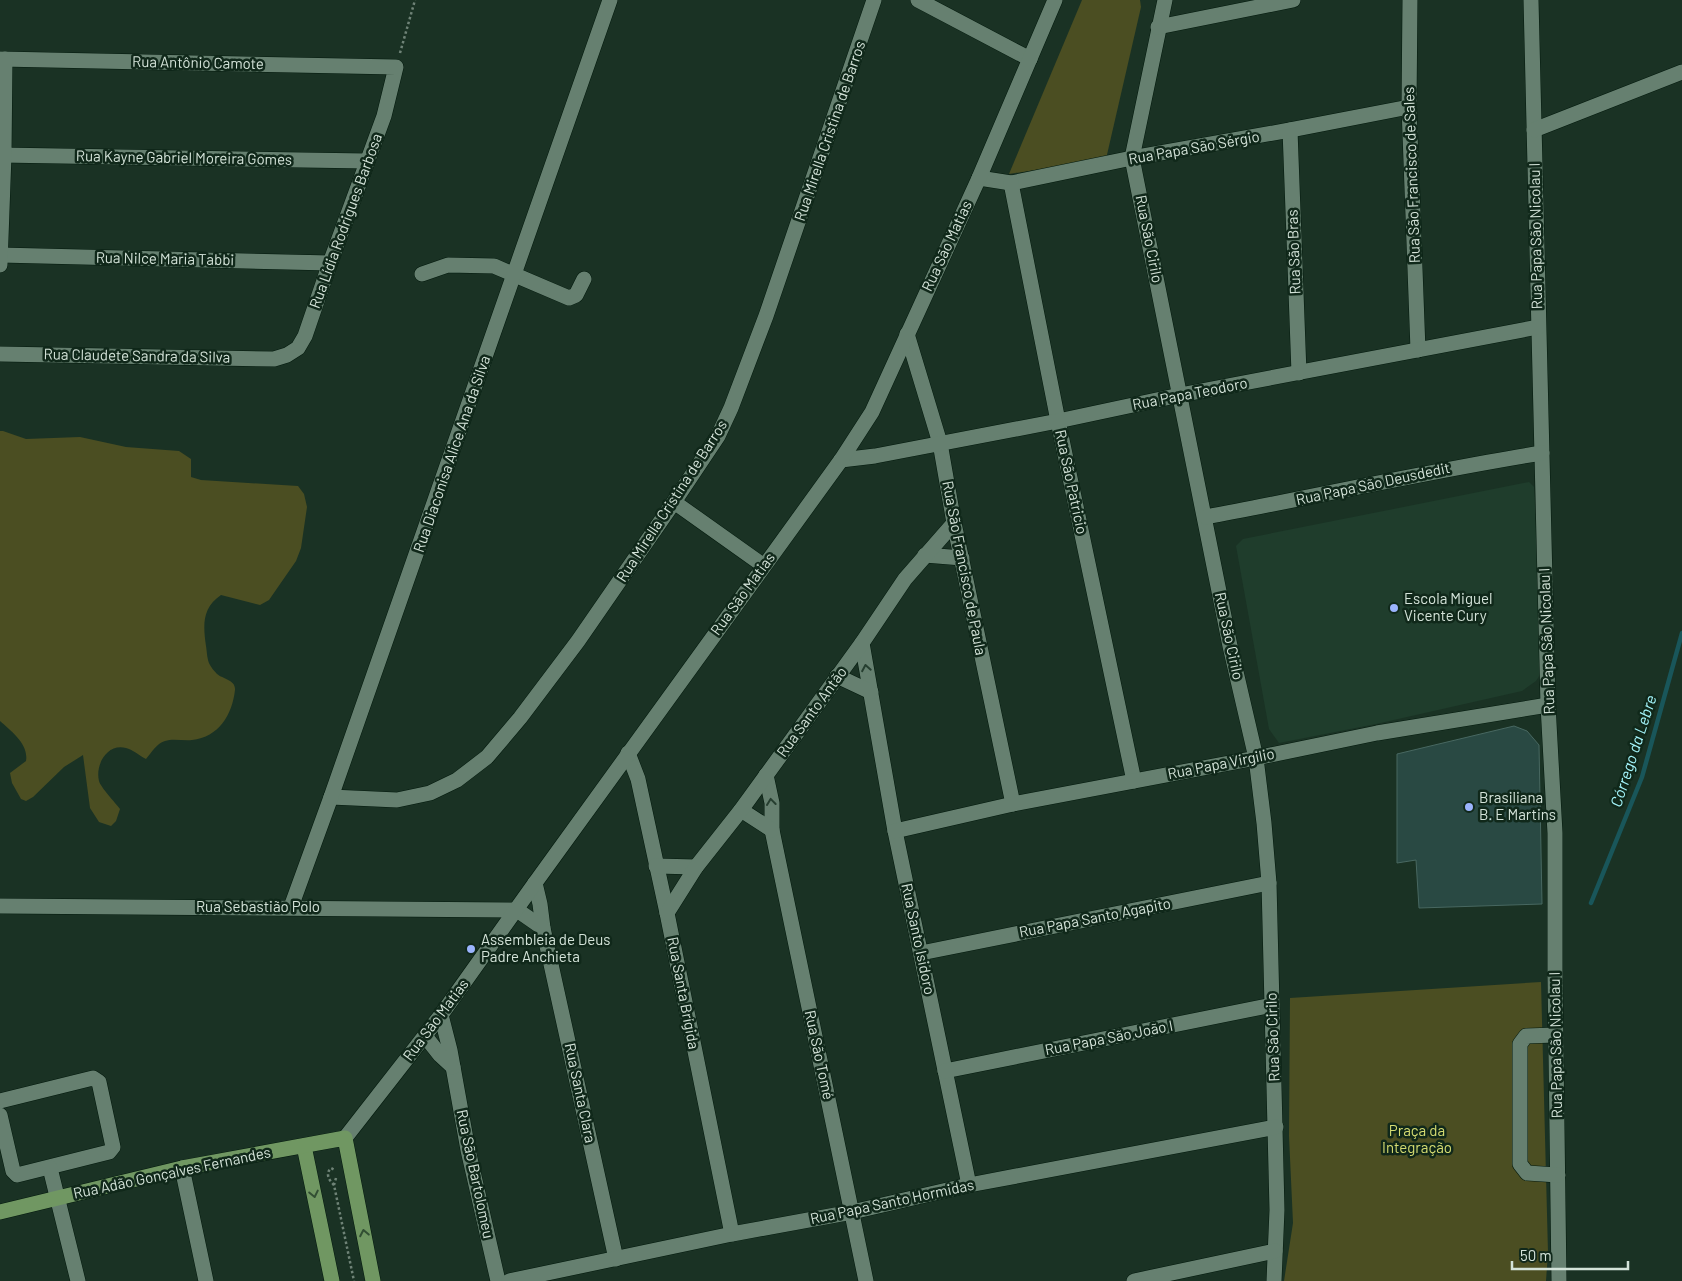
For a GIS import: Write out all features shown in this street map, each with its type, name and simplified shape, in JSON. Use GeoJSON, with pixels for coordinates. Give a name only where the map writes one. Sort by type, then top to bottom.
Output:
{"type":"FeatureCollection","features":[{"type":"Feature","properties":{"kind":"main road","name":"Rua Adão Gonçalves Fernandes"},"geometry":{"type":"LineString","coordinates":[[0,1212],[182,1168],[345,1138]]}},
{"type":"Feature","properties":{"kind":"main road"},"geometry":{"type":"LineString","coordinates":[[345,1138],[373,1281]]}},
{"type":"Feature","properties":{"kind":"main road"},"geometry":{"type":"LineString","coordinates":[[304,1146],[332,1281]]}},
{"type":"Feature","properties":{"kind":"street","name":"Rua Diaconisa Alice Ana da Silva"},"geometry":{"type":"LineString","coordinates":[[291,907],[515,275],[610,0]]}},
{"type":"Feature","properties":{"kind":"street","name":"Rua Mirella Cristina de Barros"},"geometry":{"type":"LineString","coordinates":[[331,797],[397,800],[430,793],[457,780],[487,757],[520,718],[578,642],[674,502],[718,436],[731,408],[769,307],[874,0]]}},
{"type":"Feature","properties":{"kind":"street"},"geometry":{"type":"LineString","coordinates":[[918,0],[1030,59]]}},
{"type":"Feature","properties":{"kind":"street","name":"Rua São Matias"},"geometry":{"type":"LineString","coordinates":[[345,1138],[442,1015],[628,753],[841,460],[872,412],[979,178],[1055,0]]}},
{"type":"Feature","properties":{"kind":"street","name":"Rua São Cirilo"},"geometry":{"type":"LineString","coordinates":[[1165,0],[1132,158],[1206,517],[1230,646],[1256,758],[1269,883],[1278,1210],[1274,1281]]}},
{"type":"Feature","properties":{"kind":"street"},"geometry":{"type":"LineString","coordinates":[[1158,27],[1291,0]]}},
{"type":"Feature","properties":{"kind":"street","name":"Rua São Francisco de Sales"},"geometry":{"type":"LineString","coordinates":[[1410,0],[1409,107],[1418,350]]}},
{"type":"Feature","properties":{"kind":"street","name":"Rua Papa São Nicolau I"},"geometry":{"type":"LineString","coordinates":[[1531,0],[1548,705],[1555,834],[1555,1034],[1559,1281]]}},
{"type":"Feature","properties":{"kind":"street","name":"Rua Antônio Camote"},"geometry":{"type":"LineString","coordinates":[[2,59],[396,66]]}},
{"type":"Feature","properties":{"kind":"street"},"geometry":{"type":"LineString","coordinates":[[0,264],[2,59]]}},
{"type":"Feature","properties":{"kind":"street","name":"Rua Lídia Rodrigues Barbosa"},"geometry":{"type":"LineString","coordinates":[[274,359],[287,355],[298,348],[305,336],[384,116],[396,66]]}},
{"type":"Feature","properties":{"kind":"street"},"geometry":{"type":"LineString","coordinates":[[1534,130],[1682,72]]}},
{"type":"Feature","properties":{"kind":"street","name":"Rua Papa São Sérgio"},"geometry":{"type":"LineString","coordinates":[[979,178],[1011,183],[1132,158],[1409,107]]}},
{"type":"Feature","properties":{"kind":"street","name":"Rua São Bras"},"geometry":{"type":"LineString","coordinates":[[1290,130],[1299,373]]}},
{"type":"Feature","properties":{"kind":"street","name":"Rua Kayne Gabriel Moreira Gomes"},"geometry":{"type":"LineString","coordinates":[[2,155],[367,161]]}},
{"type":"Feature","properties":{"kind":"street","name":"Rua São Patricio"},"geometry":{"type":"LineString","coordinates":[[1011,183],[1058,421],[1134,781]]}},
{"type":"Feature","properties":{"kind":"street","name":"Rua Nilce Maria Tabbi"},"geometry":{"type":"LineString","coordinates":[[0,255],[330,263]]}},
{"type":"Feature","properties":{"kind":"street"},"geometry":{"type":"LineString","coordinates":[[422,274],[448,265],[494,266],[569,298],[576,295],[584,280]]}},
{"type":"Feature","properties":{"kind":"street","name":"Rua Papa Teodoro"},"geometry":{"type":"LineString","coordinates":[[841,460],[875,456],[1058,421],[1180,395],[1538,327]]}},
{"type":"Feature","properties":{"kind":"street","name":"Rua São Francisco de Paula"},"geometry":{"type":"LineString","coordinates":[[907,334],[940,443],[954,523],[1013,804]]}},
{"type":"Feature","properties":{"kind":"street","name":"Rua Claudete Sandra da Silva"},"geometry":{"type":"LineString","coordinates":[[0,354],[274,359]]}},
{"type":"Feature","properties":{"kind":"street","name":"Rua Papa São Deusdedit"},"geometry":{"type":"LineString","coordinates":[[1206,517],[1437,471],[1542,453]]}},
{"type":"Feature","properties":{"kind":"street"},"geometry":{"type":"LineString","coordinates":[[674,502],[764,566]]}},
{"type":"Feature","properties":{"kind":"street","name":"Rua Santo Antão"},"geometry":{"type":"LineString","coordinates":[[667,913],[696,867],[741,810],[862,643],[905,580],[954,523]]}},
{"type":"Feature","properties":{"kind":"street"},"geometry":{"type":"LineString","coordinates":[[925,555],[962,558]]}},
{"type":"Feature","properties":{"kind":"street","name":"Rua Santo Isidoro"},"geometry":{"type":"LineString","coordinates":[[862,643],[895,831],[970,1185]]}},
{"type":"Feature","properties":{"kind":"street"},"geometry":{"type":"LineString","coordinates":[[837,676],[871,692]]}},
{"type":"Feature","properties":{"kind":"street","name":"Rua Papa Virgilio"},"geometry":{"type":"LineString","coordinates":[[895,831],[1013,804],[1378,733],[1548,705]]}},
{"type":"Feature","properties":{"kind":"street","name":"Rua Santa Brígida"},"geometry":{"type":"LineString","coordinates":[[628,753],[638,779],[667,913],[732,1234]]}},
{"type":"Feature","properties":{"kind":"street","name":"Rua São Tomé"},"geometry":{"type":"LineString","coordinates":[[766,775],[772,803],[772,830],[866,1281]]}},
{"type":"Feature","properties":{"kind":"street"},"geometry":{"type":"LineString","coordinates":[[741,810],[772,830]]}},
{"type":"Feature","properties":{"kind":"street"},"geometry":{"type":"LineString","coordinates":[[656,866],[696,867]]}},
{"type":"Feature","properties":{"kind":"street","name":"Rua Santa Clara"},"geometry":{"type":"LineString","coordinates":[[535,883],[543,928],[616,1259]]}},
{"type":"Feature","properties":{"kind":"street","name":"Rua Papa Santo Agapito"},"geometry":{"type":"LineString","coordinates":[[921,954],[1269,883]]}},
{"type":"Feature","properties":{"kind":"street","name":"Rua Sebastião Polo"},"geometry":{"type":"LineString","coordinates":[[0,906],[517,910]]}},
{"type":"Feature","properties":{"kind":"street"},"geometry":{"type":"LineString","coordinates":[[517,910],[543,928]]}},
{"type":"Feature","properties":{"kind":"street","name":"Rua Papa São João I"},"geometry":{"type":"LineString","coordinates":[[945,1071],[1272,1005]]}},
{"type":"Feature","properties":{"kind":"street","name":"Rua São Bartolomeu"},"geometry":{"type":"LineString","coordinates":[[442,1015],[468,1150],[498,1281]]}},
{"type":"Feature","properties":{"kind":"street"},"geometry":{"type":"LineString","coordinates":[[1555,1034],[1526,1036],[1520,1044],[1520,1164],[1522,1170],[1526,1173],[1558,1175]]}},
{"type":"Feature","properties":{"kind":"street"},"geometry":{"type":"LineString","coordinates":[[425,1036],[440,1055],[453,1067]]}},
{"type":"Feature","properties":{"kind":"street"},"geometry":{"type":"LineString","coordinates":[[0,1101],[93,1078],[99,1082],[113,1144],[109,1152],[17,1175],[14,1174],[0,1115]]}},
{"type":"Feature","properties":{"kind":"street","name":"Rua Papa Santo Hormidas"},"geometry":{"type":"LineString","coordinates":[[508,1281],[732,1234],[852,1212],[970,1185],[1276,1127]]}},
{"type":"Feature","properties":{"kind":"street"},"geometry":{"type":"LineString","coordinates":[[50,1168],[78,1281]]}},
{"type":"Feature","properties":{"kind":"street"},"geometry":{"type":"LineString","coordinates":[[182,1168],[206,1281]]}},
{"type":"Feature","properties":{"kind":"street"},"geometry":{"type":"LineString","coordinates":[[1134,1281],[1275,1251]]}},
{"type":"Feature","properties":{"kind":"path"},"geometry":{"type":"LineString","coordinates":[[396,66],[415,0]]}},
{"type":"Feature","properties":{"kind":"path"},"geometry":{"type":"LineString","coordinates":[[334,1185],[328,1176],[328,1170],[331,1168],[337,1174],[334,1185],[354,1281]]}},
{"type":"Feature","properties":{"kind":"shaded area","name":"Escola Miguel Vicente Cury"},"geometry":{"type":"Polygon","coordinates":[[[1529,482],[1534,487],[1543,670],[1536,681],[1522,691],[1376,724],[1279,743],[1269,729],[1236,546],[1243,539],[1529,482]]]}},
{"type":"Feature","properties":{"kind":"green space"},"geometry":{"type":"Polygon","coordinates":[[[1082,0],[1140,0],[1141,7],[1106,159],[1009,174],[1082,0]]]}},
{"type":"Feature","properties":{"kind":"green space"},"geometry":{"type":"Polygon","coordinates":[[[0,431],[26,439],[80,437],[126,447],[179,451],[191,459],[191,477],[201,480],[298,486],[304,494],[307,507],[301,548],[296,561],[269,600],[260,605],[221,595],[207,611],[204,631],[209,663],[217,674],[231,682],[235,687],[231,708],[227,716],[217,729],[210,734],[192,740],[162,742],[146,759],[126,748],[119,747],[108,752],[101,762],[98,775],[102,787],[120,809],[116,821],[111,826],[99,822],[90,808],[83,755],[64,767],[33,797],[26,801],[21,799],[12,783],[10,773],[26,761],[26,755],[25,749],[18,738],[0,721],[0,431]]]}},
{"type":"Feature","properties":{"kind":"green space","name":"Praça da Integração"},"geometry":{"type":"Polygon","coordinates":[[[1541,982],[1548,1252],[1546,1281],[1284,1281],[1293,1223],[1289,1136],[1290,998],[1541,982]]]}},
{"type":"Feature","properties":{"kind":"building","name":"Brasiliana B. E Martins"},"geometry":{"type":"Polygon","coordinates":[[[1514,726],[1527,731],[1539,745],[1542,904],[1419,908],[1416,860],[1397,863],[1397,754],[1514,726]]]}},
{"type":"Feature","properties":{"kind":"waterway","name":"Córrego da Lebre"},"geometry":{"type":"LineString","coordinates":[[1591,903],[1642,777],[1682,633]]}},
{"type":"Feature","properties":{"kind":"place","name":"Escola Miguel Vicente Cury"},"geometry":{"type":"Point","coordinates":[1394,608]}},
{"type":"Feature","properties":{"kind":"place","name":"Brasiliana B. E Martins"},"geometry":{"type":"Point","coordinates":[1469,807]}},
{"type":"Feature","properties":{"kind":"place","name":"Assembleia de Deus Padre Anchieta"},"geometry":{"type":"Point","coordinates":[471,949]}}]}
